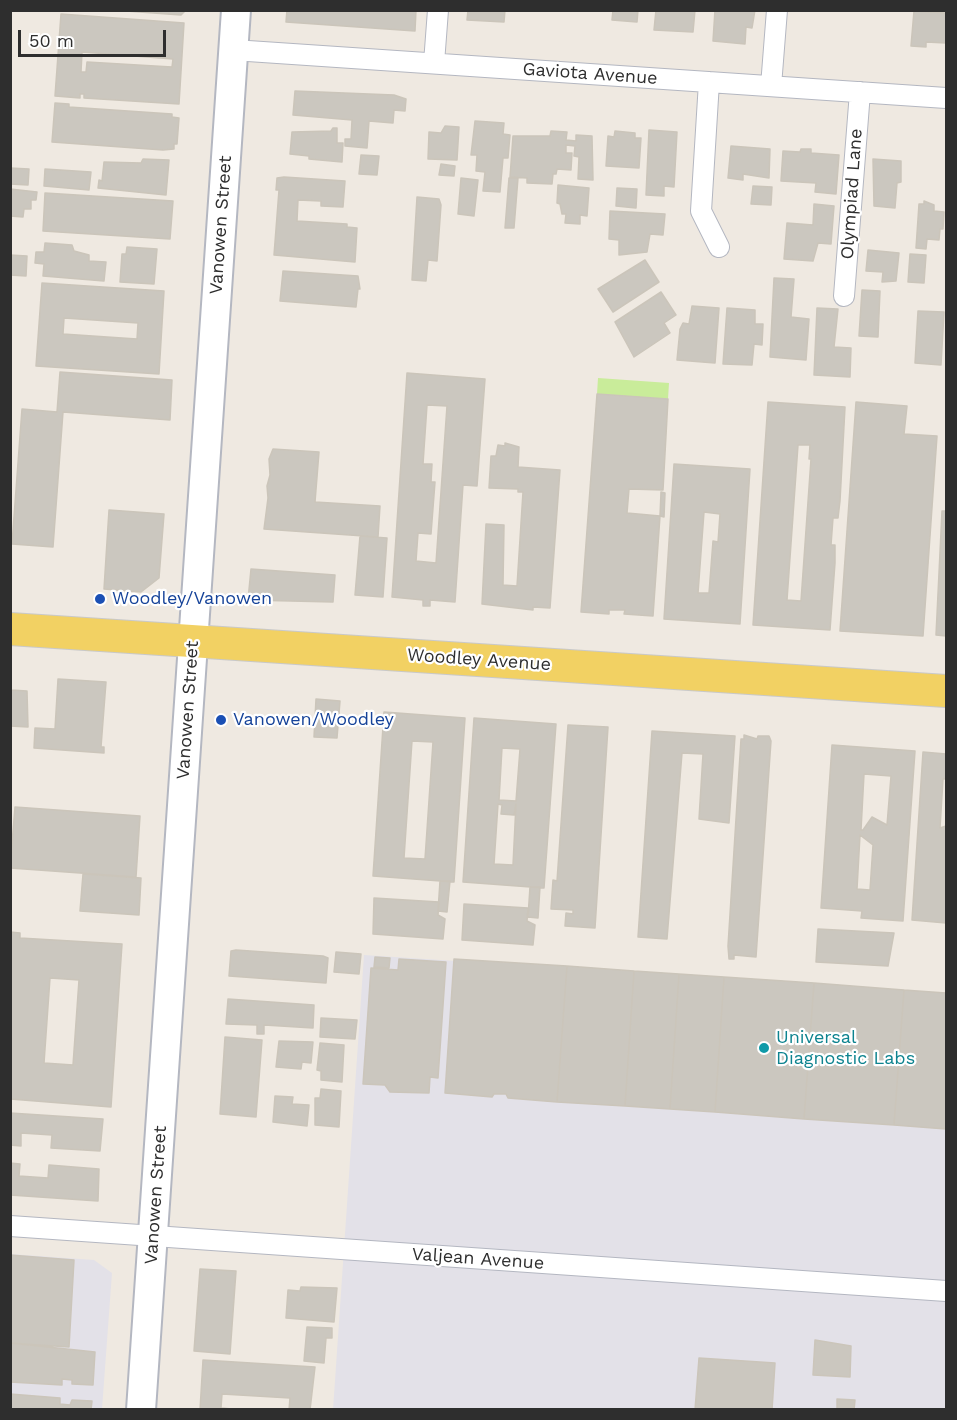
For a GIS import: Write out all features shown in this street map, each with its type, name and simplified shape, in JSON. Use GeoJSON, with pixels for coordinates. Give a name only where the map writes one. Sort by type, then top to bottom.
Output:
{"type":"FeatureCollection","features":[{"type":"Feature","properties":{"kind":"main road","name":"Vanowen Street"},"geometry":{"type":"LineString","coordinates":[[141,1410],[236,10]]}},
{"type":"Feature","properties":{"kind":"main road","name":"Woodley Avenue"},"geometry":{"type":"LineString","coordinates":[[10,629],[946,691]]}},
{"type":"Feature","properties":{"kind":"street"},"geometry":{"type":"LineString","coordinates":[[434,63],[438,10]]}},
{"type":"Feature","properties":{"kind":"street"},"geometry":{"type":"LineString","coordinates":[[771,86],[777,10]]}},
{"type":"Feature","properties":{"kind":"street","name":"Gaviota Avenue"},"geometry":{"type":"LineString","coordinates":[[233,50],[946,98]]}},
{"type":"Feature","properties":{"kind":"street"},"geometry":{"type":"LineString","coordinates":[[709,82],[701,211],[719,247]]}},
{"type":"Feature","properties":{"kind":"street","name":"Olympiad Lane"},"geometry":{"type":"LineString","coordinates":[[844,296],[860,92]]}},
{"type":"Feature","properties":{"kind":"street","name":"Valjean Avenue"},"geometry":{"type":"LineString","coordinates":[[10,1226],[946,1291]]}},
{"type":"Feature","properties":{"kind":"shaded area"},"geometry":{"type":"Polygon","coordinates":[[[364,955],[946,993],[946,1409],[333,1410],[364,955]]]}},
{"type":"Feature","properties":{"kind":"shaded area"},"geometry":{"type":"Polygon","coordinates":[[[10,1254],[94,1260],[112,1273],[102,1409],[11,1409],[10,1254]]]}},
{"type":"Feature","properties":{"kind":"green space"},"geometry":{"type":"Polygon","coordinates":[[[598,378],[669,383],[668,399],[597,394],[598,378]]]}},
{"type":"Feature","properties":{"kind":"building"},"geometry":{"type":"Polygon","coordinates":[[[112,10],[186,10],[181,15],[112,10]]]}},
{"type":"Feature","properties":{"kind":"building"},"geometry":{"type":"Polygon","coordinates":[[[287,10],[416,10],[415,31],[286,22],[287,10]]]}},
{"type":"Feature","properties":{"kind":"building"},"geometry":{"type":"Polygon","coordinates":[[[468,10],[505,10],[504,22],[467,20],[468,10]]]}},
{"type":"Feature","properties":{"kind":"building"},"geometry":{"type":"Polygon","coordinates":[[[613,10],[638,10],[637,22],[612,20],[613,10]]]}},
{"type":"Feature","properties":{"kind":"building"},"geometry":{"type":"Polygon","coordinates":[[[656,10],[695,10],[693,32],[654,30],[656,10]]]}},
{"type":"Feature","properties":{"kind":"building"},"geometry":{"type":"Polygon","coordinates":[[[715,10],[755,10],[752,28],[746,27],[745,44],[713,41],[715,10]]]}},
{"type":"Feature","properties":{"kind":"building"},"geometry":{"type":"Polygon","coordinates":[[[914,11],[946,13],[946,43],[926,42],[926,47],[911,46],[914,11]]]}},
{"type":"Feature","properties":{"kind":"building"},"geometry":{"type":"Polygon","coordinates":[[[61,14],[184,23],[179,104],[84,98],[84,94],[80,94],[80,98],[55,96],[61,14]],[[82,52],[81,72],[86,72],[87,62],[172,67],[173,59],[82,52]]]}},
{"type":"Feature","properties":{"kind":"building"},"geometry":{"type":"Polygon","coordinates":[[[295,91],[394,95],[406,99],[405,111],[394,110],[393,123],[369,121],[367,148],[345,146],[345,139],[351,139],[352,120],[293,115],[295,91]]]}},
{"type":"Feature","properties":{"kind":"building"},"geometry":{"type":"Polygon","coordinates":[[[55,103],[69,104],[69,107],[172,114],[172,117],[179,118],[177,144],[174,144],[174,149],[163,150],[52,142],[55,103]]]}},
{"type":"Feature","properties":{"kind":"building"},"geometry":{"type":"Polygon","coordinates":[[[475,121],[504,123],[503,134],[510,135],[508,158],[503,158],[500,192],[483,191],[485,172],[476,171],[477,155],[471,155],[475,121]]]}},
{"type":"Feature","properties":{"kind":"building"},"geometry":{"type":"Polygon","coordinates":[[[445,126],[459,127],[457,160],[428,159],[429,132],[441,133],[445,126]]]}},
{"type":"Feature","properties":{"kind":"building"},"geometry":{"type":"Polygon","coordinates":[[[337,128],[337,143],[343,143],[342,162],[309,159],[309,156],[290,154],[292,132],[331,131],[337,128]]]}},
{"type":"Feature","properties":{"kind":"building"},"geometry":{"type":"Polygon","coordinates":[[[649,130],[677,132],[674,187],[664,186],[664,196],[646,195],[649,130]]]}},
{"type":"Feature","properties":{"kind":"building"},"geometry":{"type":"Polygon","coordinates":[[[551,131],[567,132],[566,140],[576,141],[576,135],[592,136],[593,180],[578,179],[579,157],[574,156],[575,146],[566,145],[566,153],[572,153],[571,170],[557,169],[556,174],[553,174],[552,184],[527,183],[527,178],[510,177],[513,136],[550,136],[551,131]]]}},
{"type":"Feature","properties":{"kind":"building"},"geometry":{"type":"Polygon","coordinates":[[[615,131],[635,133],[635,138],[641,138],[639,168],[606,166],[608,136],[614,137],[615,131]]]}},
{"type":"Feature","properties":{"kind":"building"},"geometry":{"type":"Polygon","coordinates":[[[731,146],[770,149],[769,178],[743,174],[743,180],[728,178],[731,146]]]}},
{"type":"Feature","properties":{"kind":"building"},"geometry":{"type":"Polygon","coordinates":[[[801,149],[811,149],[811,153],[839,155],[836,194],[815,192],[816,183],[781,181],[783,151],[800,152],[801,149]]]}},
{"type":"Feature","properties":{"kind":"building"},"geometry":{"type":"Polygon","coordinates":[[[361,155],[379,156],[377,175],[359,174],[361,155]]]}},
{"type":"Feature","properties":{"kind":"building"},"geometry":{"type":"Polygon","coordinates":[[[143,159],[169,160],[166,195],[98,188],[99,180],[102,181],[104,162],[141,163],[143,159]]]}},
{"type":"Feature","properties":{"kind":"building"},"geometry":{"type":"Polygon","coordinates":[[[873,159],[901,161],[901,182],[897,183],[895,208],[874,206],[873,159]]]}},
{"type":"Feature","properties":{"kind":"building"},"geometry":{"type":"Polygon","coordinates":[[[441,164],[455,166],[454,176],[439,175],[441,164]]]}},
{"type":"Feature","properties":{"kind":"building"},"geometry":{"type":"Polygon","coordinates":[[[10,168],[29,169],[28,185],[10,184],[10,168]]]}},
{"type":"Feature","properties":{"kind":"building"},"geometry":{"type":"Polygon","coordinates":[[[45,169],[91,172],[89,190],[44,186],[45,169]]]}},
{"type":"Feature","properties":{"kind":"building"},"geometry":{"type":"Polygon","coordinates":[[[277,178],[345,181],[343,207],[321,206],[321,201],[298,200],[297,221],[347,224],[347,227],[357,228],[355,262],[274,255],[279,190],[276,190],[277,178]]]}},
{"type":"Feature","properties":{"kind":"building"},"geometry":{"type":"Polygon","coordinates":[[[461,178],[478,180],[474,216],[458,214],[461,178]]]}},
{"type":"Feature","properties":{"kind":"building"},"geometry":{"type":"Polygon","coordinates":[[[509,178],[518,178],[514,228],[505,228],[509,178]]]}},
{"type":"Feature","properties":{"kind":"building"},"geometry":{"type":"Polygon","coordinates":[[[558,185],[589,188],[587,216],[580,215],[580,224],[565,223],[566,214],[562,214],[560,204],[557,203],[558,185]]]}},
{"type":"Feature","properties":{"kind":"building"},"geometry":{"type":"Polygon","coordinates":[[[753,186],[772,187],[771,205],[751,204],[753,186]]]}},
{"type":"Feature","properties":{"kind":"building"},"geometry":{"type":"Polygon","coordinates":[[[617,188],[637,189],[636,208],[616,206],[617,188]]]}},
{"type":"Feature","properties":{"kind":"building"},"geometry":{"type":"Polygon","coordinates":[[[10,189],[37,192],[36,200],[31,200],[31,209],[24,209],[23,217],[10,216],[10,189]]]}},
{"type":"Feature","properties":{"kind":"building"},"geometry":{"type":"Polygon","coordinates":[[[45,193],[173,201],[170,239],[43,231],[45,193]]]}},
{"type":"Feature","properties":{"kind":"building"},"geometry":{"type":"Polygon","coordinates":[[[417,197],[439,199],[441,205],[437,261],[428,260],[426,281],[412,280],[417,197]]]}},
{"type":"Feature","properties":{"kind":"building"},"geometry":{"type":"Polygon","coordinates":[[[924,201],[934,205],[934,211],[944,212],[943,229],[940,229],[939,240],[927,239],[926,249],[916,248],[919,204],[924,204],[924,201]]]}},
{"type":"Feature","properties":{"kind":"building"},"geometry":{"type":"Polygon","coordinates":[[[814,204],[834,206],[831,244],[818,243],[813,261],[784,259],[787,223],[813,225],[814,204]]]}},
{"type":"Feature","properties":{"kind":"building"},"geometry":{"type":"Polygon","coordinates":[[[610,211],[665,214],[663,235],[650,234],[647,252],[619,255],[619,240],[609,239],[610,211]]]}},
{"type":"Feature","properties":{"kind":"building"},"geometry":{"type":"Polygon","coordinates":[[[45,243],[72,245],[74,251],[89,255],[89,261],[106,262],[104,281],[43,276],[44,264],[35,263],[36,252],[44,252],[45,243]]]}},
{"type":"Feature","properties":{"kind":"building"},"geometry":{"type":"Polygon","coordinates":[[[127,247],[157,249],[154,284],[120,282],[122,254],[126,254],[127,247]]]}},
{"type":"Feature","properties":{"kind":"building"},"geometry":{"type":"Polygon","coordinates":[[[868,250],[899,253],[896,281],[882,282],[883,272],[866,271],[868,250]]]}},
{"type":"Feature","properties":{"kind":"building"},"geometry":{"type":"Polygon","coordinates":[[[910,254],[926,255],[924,283],[908,282],[910,254]]]}},
{"type":"Feature","properties":{"kind":"building"},"geometry":{"type":"Polygon","coordinates":[[[10,255],[27,256],[26,276],[10,275],[10,255]]]}},
{"type":"Feature","properties":{"kind":"building"},"geometry":{"type":"Polygon","coordinates":[[[645,260],[659,282],[613,312],[598,289],[645,260]]]}},
{"type":"Feature","properties":{"kind":"building"},"geometry":{"type":"Polygon","coordinates":[[[283,271],[358,276],[360,289],[358,289],[356,307],[280,301],[283,271]]]}},
{"type":"Feature","properties":{"kind":"building"},"geometry":{"type":"Polygon","coordinates":[[[774,278],[794,279],[791,317],[809,319],[806,360],[770,357],[774,278]]]}},
{"type":"Feature","properties":{"kind":"building"},"geometry":{"type":"Polygon","coordinates":[[[42,283],[164,291],[159,374],[36,366],[42,283]],[[64,318],[63,334],[137,339],[138,323],[64,318]]]}},
{"type":"Feature","properties":{"kind":"building"},"geometry":{"type":"Polygon","coordinates":[[[862,290],[880,291],[878,337],[859,336],[862,290]]]}},
{"type":"Feature","properties":{"kind":"building"},"geometry":{"type":"Polygon","coordinates":[[[661,292],[676,315],[664,323],[670,333],[634,357],[615,322],[661,292]]]}},
{"type":"Feature","properties":{"kind":"building"},"geometry":{"type":"Polygon","coordinates":[[[692,306],[719,308],[715,363],[677,360],[680,329],[683,323],[689,324],[692,306]]]}},
{"type":"Feature","properties":{"kind":"building"},"geometry":{"type":"Polygon","coordinates":[[[727,308],[755,310],[755,324],[763,324],[762,345],[754,344],[752,365],[723,364],[727,308]]]}},
{"type":"Feature","properties":{"kind":"building"},"geometry":{"type":"Polygon","coordinates":[[[817,308],[838,309],[834,347],[851,348],[850,377],[814,375],[817,308]]]}},
{"type":"Feature","properties":{"kind":"building"},"geometry":{"type":"Polygon","coordinates":[[[918,311],[944,312],[941,365],[915,363],[918,311]]]}},
{"type":"Feature","properties":{"kind":"building"},"geometry":{"type":"Polygon","coordinates":[[[60,372],[172,380],[170,420],[63,412],[53,547],[12,544],[22,409],[57,412],[60,372]]]}},
{"type":"Feature","properties":{"kind":"building"},"geometry":{"type":"Polygon","coordinates":[[[407,373],[485,379],[477,486],[463,485],[455,602],[430,600],[430,606],[423,606],[423,600],[392,597],[407,373]],[[427,405],[423,464],[432,464],[431,482],[435,482],[431,534],[418,533],[416,561],[436,563],[447,406],[427,405]]]}},
{"type":"Feature","properties":{"kind":"building"},"geometry":{"type":"Polygon","coordinates":[[[597,394],[668,399],[663,490],[629,489],[627,513],[660,516],[653,616],[624,614],[625,610],[609,610],[609,614],[581,612],[597,394]]]}},
{"type":"Feature","properties":{"kind":"building"},"geometry":{"type":"Polygon","coordinates":[[[768,402],[845,407],[840,501],[838,518],[833,518],[831,545],[835,545],[835,563],[830,630],[753,625],[768,402]],[[798,445],[787,600],[801,601],[811,459],[809,459],[810,445],[798,445]]]}},
{"type":"Feature","properties":{"kind":"building"},"geometry":{"type":"Polygon","coordinates":[[[856,402],[907,406],[904,434],[937,436],[923,636],[840,631],[856,402]]]}},
{"type":"Feature","properties":{"kind":"building"},"geometry":{"type":"Polygon","coordinates":[[[505,443],[519,447],[518,467],[560,470],[550,608],[533,607],[533,610],[482,604],[486,524],[504,525],[503,585],[517,586],[523,492],[518,492],[518,489],[489,488],[491,456],[496,456],[498,445],[505,446],[505,443]]]}},
{"type":"Feature","properties":{"kind":"building"},"geometry":{"type":"Polygon","coordinates":[[[273,449],[319,452],[315,502],[380,506],[378,537],[264,529],[270,475],[269,459],[273,449]]]}},
{"type":"Feature","properties":{"kind":"building"},"geometry":{"type":"Polygon","coordinates":[[[674,464],[750,469],[740,624],[664,619],[674,464]],[[704,512],[698,593],[709,593],[713,541],[718,542],[720,514],[704,512]]]}},
{"type":"Feature","properties":{"kind":"building"},"geometry":{"type":"Polygon","coordinates":[[[661,492],[665,493],[664,517],[660,516],[661,492]]]}},
{"type":"Feature","properties":{"kind":"building"},"geometry":{"type":"Polygon","coordinates":[[[109,510],[164,514],[159,578],[141,592],[104,589],[109,510]]]}},
{"type":"Feature","properties":{"kind":"building"},"geometry":{"type":"Polygon","coordinates":[[[942,511],[946,511],[946,636],[936,635],[942,511]]]}},
{"type":"Feature","properties":{"kind":"building"},"geometry":{"type":"Polygon","coordinates":[[[360,536],[387,538],[383,597],[355,595],[360,536]]]}},
{"type":"Feature","properties":{"kind":"building"},"geometry":{"type":"Polygon","coordinates":[[[251,569],[335,575],[333,602],[248,600],[251,569]]]}},
{"type":"Feature","properties":{"kind":"building"},"geometry":{"type":"Polygon","coordinates":[[[58,679],[106,682],[101,747],[104,747],[104,753],[34,748],[35,728],[55,729],[58,679]]]}},
{"type":"Feature","properties":{"kind":"building"},"geometry":{"type":"Polygon","coordinates":[[[10,685],[11,690],[27,691],[28,727],[10,726],[10,685]]]}},
{"type":"Feature","properties":{"kind":"building"},"geometry":{"type":"Polygon","coordinates":[[[316,699],[340,701],[337,738],[314,737],[316,699]]]}},
{"type":"Feature","properties":{"kind":"building"},"geometry":{"type":"Polygon","coordinates":[[[384,712],[465,718],[454,882],[373,876],[384,712]],[[412,741],[404,858],[425,859],[433,742],[412,741]]]}},
{"type":"Feature","properties":{"kind":"building"},"geometry":{"type":"Polygon","coordinates":[[[474,718],[556,724],[544,888],[463,882],[474,718]],[[502,748],[499,800],[516,801],[520,749],[502,748]],[[498,804],[494,864],[513,865],[516,804],[514,815],[501,814],[502,805],[498,804]]]}},
{"type":"Feature","properties":{"kind":"building"},"geometry":{"type":"Polygon","coordinates":[[[568,725],[608,727],[595,928],[565,926],[566,913],[573,914],[573,910],[551,909],[553,880],[557,881],[568,725]]]}},
{"type":"Feature","properties":{"kind":"building"},"geometry":{"type":"Polygon","coordinates":[[[652,731],[735,736],[729,823],[699,819],[703,754],[682,753],[667,939],[638,937],[652,731]]]}},
{"type":"Feature","properties":{"kind":"building"},"geometry":{"type":"Polygon","coordinates":[[[744,735],[757,739],[758,736],[769,736],[771,741],[756,957],[734,955],[734,959],[729,959],[741,739],[744,739],[744,735]]]}},
{"type":"Feature","properties":{"kind":"building"},"geometry":{"type":"Polygon","coordinates":[[[832,745],[915,751],[903,921],[861,918],[862,911],[821,908],[832,745]],[[864,774],[861,830],[872,817],[887,825],[891,776],[864,774]],[[860,835],[857,889],[870,890],[873,845],[860,835]]]}},
{"type":"Feature","properties":{"kind":"building"},"geometry":{"type":"Polygon","coordinates":[[[923,752],[946,754],[946,779],[943,779],[940,828],[946,826],[946,923],[912,920],[923,752]]]}},
{"type":"Feature","properties":{"kind":"building"},"geometry":{"type":"Polygon","coordinates":[[[15,807],[140,816],[136,877],[10,868],[15,807]]]}},
{"type":"Feature","properties":{"kind":"building"},"geometry":{"type":"Polygon","coordinates":[[[83,874],[141,878],[139,915],[80,911],[83,874]]]}},
{"type":"Feature","properties":{"kind":"building"},"geometry":{"type":"Polygon","coordinates":[[[440,881],[450,881],[447,912],[438,911],[440,881]]]}},
{"type":"Feature","properties":{"kind":"building"},"geometry":{"type":"Polygon","coordinates":[[[530,887],[540,887],[538,918],[528,917],[530,887]]]}},
{"type":"Feature","properties":{"kind":"building"},"geometry":{"type":"Polygon","coordinates":[[[374,898],[439,902],[438,915],[445,919],[443,939],[373,934],[374,898]]]}},
{"type":"Feature","properties":{"kind":"building"},"geometry":{"type":"Polygon","coordinates":[[[464,904],[528,908],[527,921],[535,925],[533,945],[462,940],[464,904]]]}},
{"type":"Feature","properties":{"kind":"building"},"geometry":{"type":"Polygon","coordinates":[[[818,929],[894,933],[888,966],[816,962],[818,929]]]}},
{"type":"Feature","properties":{"kind":"building"},"geometry":{"type":"Polygon","coordinates":[[[10,932],[20,933],[20,938],[122,944],[111,1107],[10,1099],[10,932]],[[50,978],[44,1063],[73,1065],[79,980],[50,978]]]}},
{"type":"Feature","properties":{"kind":"building"},"geometry":{"type":"Polygon","coordinates":[[[231,951],[323,956],[328,958],[326,983],[229,976],[231,951]]]}},
{"type":"Feature","properties":{"kind":"building"},"geometry":{"type":"Polygon","coordinates":[[[336,952],[361,954],[359,974],[334,972],[336,952]]]}},
{"type":"Feature","properties":{"kind":"building"},"geometry":{"type":"Polygon","coordinates":[[[375,957],[390,958],[389,968],[374,967],[375,957]]]}},
{"type":"Feature","properties":{"kind":"building"},"geometry":{"type":"Polygon","coordinates":[[[399,959],[446,962],[438,1078],[430,1077],[429,1093],[390,1092],[385,1085],[363,1084],[371,968],[398,970],[399,959]]]}},
{"type":"Feature","properties":{"kind":"building"},"geometry":{"type":"Polygon","coordinates":[[[454,959],[567,966],[557,1102],[508,1098],[506,1094],[494,1094],[492,1097],[445,1093],[454,959]]]}},
{"type":"Feature","properties":{"kind":"building"},"geometry":{"type":"Polygon","coordinates":[[[567,966],[634,971],[625,1106],[557,1102],[567,966]]]}},
{"type":"Feature","properties":{"kind":"building"},"geometry":{"type":"Polygon","coordinates":[[[634,971],[679,974],[670,1109],[625,1106],[634,971]]]}},
{"type":"Feature","properties":{"kind":"building"},"geometry":{"type":"Polygon","coordinates":[[[679,974],[724,977],[715,1112],[670,1109],[679,974]]]}},
{"type":"Feature","properties":{"kind":"building","name":"Universal Diagnostic Labs"},"geometry":{"type":"Polygon","coordinates":[[[724,977],[814,983],[804,1119],[715,1112],[724,977]]]}},
{"type":"Feature","properties":{"kind":"building"},"geometry":{"type":"Polygon","coordinates":[[[814,983],[904,990],[894,1125],[804,1119],[814,983]]]}},
{"type":"Feature","properties":{"kind":"building"},"geometry":{"type":"Polygon","coordinates":[[[904,990],[946,993],[946,1129],[894,1125],[904,990]]]}},
{"type":"Feature","properties":{"kind":"building"},"geometry":{"type":"Polygon","coordinates":[[[228,999],[314,1005],[313,1028],[264,1025],[264,1034],[257,1034],[257,1025],[226,1024],[228,999]]]}},
{"type":"Feature","properties":{"kind":"building"},"geometry":{"type":"Polygon","coordinates":[[[321,1018],[357,1020],[355,1039],[320,1037],[321,1018]]]}},
{"type":"Feature","properties":{"kind":"building"},"geometry":{"type":"Polygon","coordinates":[[[225,1037],[262,1040],[256,1117],[220,1114],[225,1037]]]}},
{"type":"Feature","properties":{"kind":"building"},"geometry":{"type":"Polygon","coordinates":[[[279,1041],[313,1042],[311,1063],[302,1062],[301,1069],[276,1067],[279,1041]]]}},
{"type":"Feature","properties":{"kind":"building"},"geometry":{"type":"Polygon","coordinates":[[[320,1043],[344,1045],[342,1082],[321,1080],[321,1071],[317,1070],[320,1043]]]}},
{"type":"Feature","properties":{"kind":"building"},"geometry":{"type":"Polygon","coordinates":[[[321,1089],[341,1091],[339,1127],[315,1125],[315,1098],[320,1098],[321,1089]]]}},
{"type":"Feature","properties":{"kind":"building"},"geometry":{"type":"Polygon","coordinates":[[[275,1096],[293,1097],[292,1104],[309,1105],[307,1126],[273,1122],[275,1096]]]}},
{"type":"Feature","properties":{"kind":"building"},"geometry":{"type":"Polygon","coordinates":[[[10,1113],[103,1119],[100,1151],[51,1148],[52,1135],[21,1133],[21,1146],[10,1145],[10,1113]]]}},
{"type":"Feature","properties":{"kind":"building"},"geometry":{"type":"Polygon","coordinates":[[[10,1163],[20,1164],[19,1176],[48,1178],[49,1165],[99,1169],[98,1201],[10,1195],[10,1163]]]}},
{"type":"Feature","properties":{"kind":"building"},"geometry":{"type":"Polygon","coordinates":[[[10,1255],[74,1260],[69,1347],[10,1343],[10,1255]]]}},
{"type":"Feature","properties":{"kind":"building"},"geometry":{"type":"Polygon","coordinates":[[[200,1269],[236,1271],[230,1354],[194,1351],[200,1269]]]}},
{"type":"Feature","properties":{"kind":"building"},"geometry":{"type":"Polygon","coordinates":[[[301,1287],[337,1288],[334,1322],[286,1318],[288,1290],[300,1291],[301,1287]]]}},
{"type":"Feature","properties":{"kind":"building"},"geometry":{"type":"Polygon","coordinates":[[[307,1327],[332,1328],[332,1338],[326,1338],[324,1363],[304,1361],[307,1327]]]}},
{"type":"Feature","properties":{"kind":"building"},"geometry":{"type":"Polygon","coordinates":[[[815,1340],[851,1346],[850,1377],[813,1375],[815,1340]]]}},
{"type":"Feature","properties":{"kind":"building"},"geometry":{"type":"Polygon","coordinates":[[[10,1343],[95,1352],[93,1385],[72,1384],[72,1380],[62,1379],[62,1385],[10,1382],[10,1343]]]}},
{"type":"Feature","properties":{"kind":"building"},"geometry":{"type":"Polygon","coordinates":[[[699,1358],[775,1363],[772,1410],[695,1410],[699,1358]]]}},
{"type":"Feature","properties":{"kind":"building"},"geometry":{"type":"Polygon","coordinates":[[[203,1360],[315,1367],[310,1410],[289,1410],[290,1398],[222,1394],[221,1408],[242,1410],[200,1410],[203,1360]]]}},
{"type":"Feature","properties":{"kind":"building"},"geometry":{"type":"Polygon","coordinates":[[[10,1394],[60,1398],[60,1404],[70,1405],[72,1400],[92,1401],[91,1410],[10,1410],[10,1394]]]}},
{"type":"Feature","properties":{"kind":"building"},"geometry":{"type":"Polygon","coordinates":[[[837,1399],[855,1400],[854,1410],[837,1410],[837,1399]]]}},
{"type":"Feature","properties":{"kind":"place","name":"Woodley/Vanowen"},"geometry":{"type":"Point","coordinates":[100,599]}},
{"type":"Feature","properties":{"kind":"place","name":"Vanowen/Woodley"},"geometry":{"type":"Point","coordinates":[221,720]}},
{"type":"Feature","properties":{"kind":"place","name":"Universal Diagnostic Labs"},"geometry":{"type":"Point","coordinates":[764,1048]}}]}
